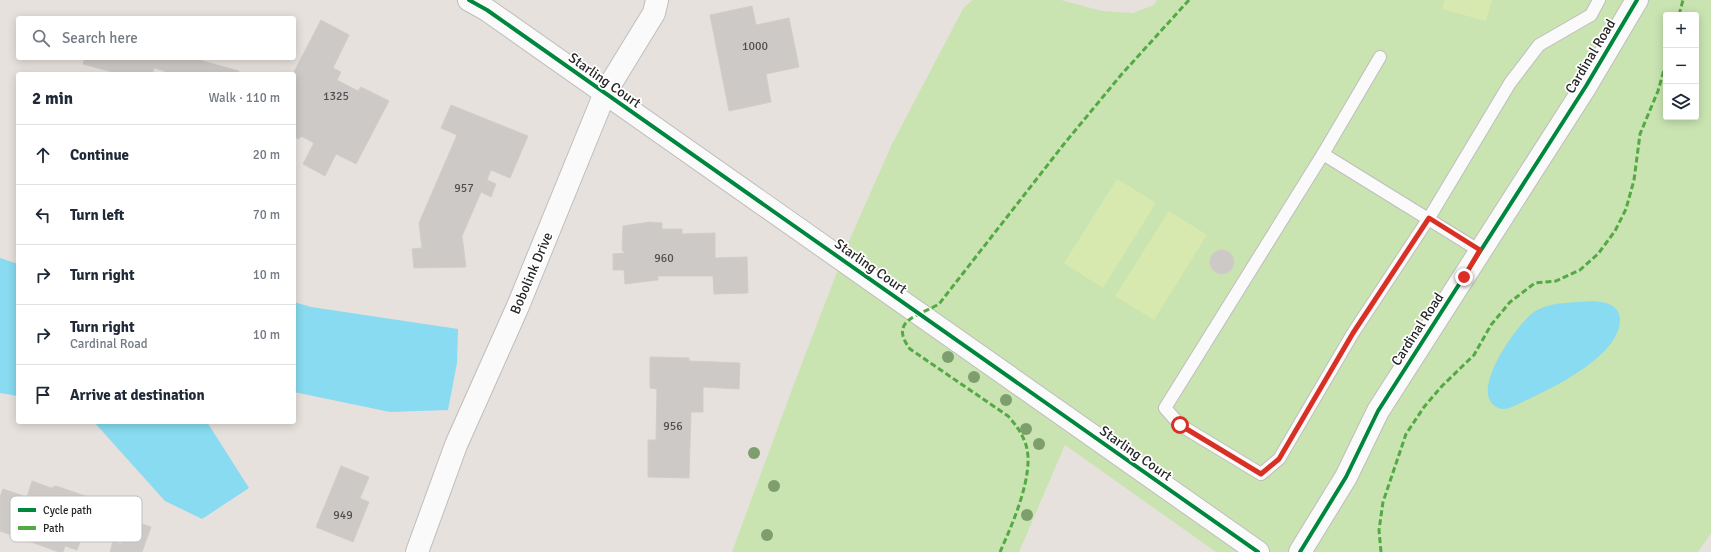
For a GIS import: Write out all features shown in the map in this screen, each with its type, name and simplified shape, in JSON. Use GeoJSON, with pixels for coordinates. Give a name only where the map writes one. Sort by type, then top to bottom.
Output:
{"type":"FeatureCollection","features":[{"type":"Feature","properties":{"kind":"street","name":"Starling Court"},"geometry":{"type":"LineString","coordinates":[[469,0],[487,10],[1258,552]]}},
{"type":"Feature","properties":{"kind":"street","name":"Bobolink Drive"},"geometry":{"type":"LineString","coordinates":[[418,552],[456,444],[518,306],[605,93],[654,13],[658,0]]}},
{"type":"Feature","properties":{"kind":"street","name":"Cardinal Road"},"geometry":{"type":"LineString","coordinates":[[1300,552],[1346,477],[1378,411],[1586,86],[1637,0]]}},
{"type":"Feature","properties":{"kind":"lane"},"geometry":{"type":"LineString","coordinates":[[1380,57],[1323,154],[1165,408],[1180,425],[1261,474],[1279,459],[1353,333],[1429,218],[1510,83],[1539,45],[1591,15],[1599,0]]}},
{"type":"Feature","properties":{"kind":"lane"},"geometry":{"type":"LineString","coordinates":[[1323,154],[1480,250]]}},
{"type":"Feature","properties":{"kind":"green space"},"geometry":{"type":"Polygon","coordinates":[[[973,0],[1061,0],[1102,11],[1133,13],[1154,5],[1157,0],[1711,0],[1711,533],[1698,552],[1216,552],[1065,445],[1019,552],[732,552],[849,241],[892,144],[964,7],[973,0]]]}},
{"type":"Feature","properties":{"kind":"green space"},"geometry":{"type":"Polygon","coordinates":[[[1445,0],[1492,0],[1486,21],[1442,9],[1445,0]]]}},
{"type":"Feature","properties":{"kind":"green space"},"geometry":{"type":"Polygon","coordinates":[[[1117,179],[1156,203],[1103,288],[1064,263],[1117,179]]]}},
{"type":"Feature","properties":{"kind":"green space"},"geometry":{"type":"Polygon","coordinates":[[[1169,211],[1207,235],[1154,320],[1115,296],[1169,211]]]}},
{"type":"Feature","properties":{"kind":"water"},"geometry":{"type":"Polygon","coordinates":[[[0,258],[16,263],[16,396],[0,393],[0,258]]]}},
{"type":"Feature","properties":{"kind":"water"},"geometry":{"type":"Polygon","coordinates":[[[1593,301],[1606,303],[1614,307],[1619,314],[1620,319],[1618,332],[1599,356],[1585,367],[1555,386],[1510,408],[1503,409],[1493,405],[1488,393],[1489,382],[1500,354],[1518,328],[1534,312],[1541,308],[1555,304],[1593,301]]]}},
{"type":"Feature","properties":{"kind":"water"},"geometry":{"type":"Polygon","coordinates":[[[296,303],[311,307],[458,329],[457,363],[448,410],[390,412],[296,392],[296,303]]]}},
{"type":"Feature","properties":{"kind":"water"},"geometry":{"type":"Polygon","coordinates":[[[96,424],[208,424],[249,488],[202,519],[165,501],[96,424]]]}},
{"type":"Feature","properties":{"kind":"building"},"geometry":{"type":"Polygon","coordinates":[[[752,6],[756,25],[789,18],[799,67],[766,74],[771,102],[729,111],[710,15],[752,6]]]}},
{"type":"Feature","properties":{"kind":"building"},"geometry":{"type":"Polygon","coordinates":[[[321,20],[349,35],[333,68],[341,72],[337,80],[358,91],[361,87],[389,101],[356,164],[336,154],[325,176],[303,164],[314,143],[301,136],[299,139],[296,138],[296,72],[294,72],[321,20]]]}},
{"type":"Feature","properties":{"kind":"building"},"geometry":{"type":"Polygon","coordinates":[[[84,60],[199,60],[239,71],[165,72],[154,68],[153,72],[112,72],[83,64],[84,60]]]}},
{"type":"Feature","properties":{"kind":"building"},"geometry":{"type":"Polygon","coordinates":[[[451,105],[528,136],[510,178],[491,170],[487,180],[496,184],[491,197],[481,192],[462,236],[466,267],[414,268],[412,249],[422,248],[419,223],[457,135],[441,128],[451,105]]]}},
{"type":"Feature","properties":{"kind":"building"},"geometry":{"type":"Polygon","coordinates":[[[650,222],[662,223],[662,229],[682,229],[682,234],[715,233],[715,258],[747,257],[748,293],[714,294],[713,276],[658,276],[658,280],[625,284],[624,270],[613,270],[613,254],[625,253],[622,250],[623,226],[650,222]]]}},
{"type":"Feature","properties":{"kind":"building"},"geometry":{"type":"Polygon","coordinates":[[[1222,250],[1231,253],[1234,262],[1231,271],[1222,274],[1213,271],[1210,262],[1213,253],[1222,250]]]}},
{"type":"Feature","properties":{"kind":"building"},"geometry":{"type":"Polygon","coordinates":[[[650,357],[689,358],[689,361],[740,363],[739,389],[703,387],[703,412],[691,412],[689,478],[648,477],[648,440],[656,440],[657,389],[650,388],[650,357]]]}},
{"type":"Feature","properties":{"kind":"building"},"geometry":{"type":"Polygon","coordinates":[[[341,466],[369,477],[360,498],[369,502],[353,542],[316,527],[341,466]]]}},
{"type":"Feature","properties":{"kind":"building"},"geometry":{"type":"Polygon","coordinates":[[[32,481],[51,488],[56,486],[85,496],[27,496],[32,481]]]}},
{"type":"Feature","properties":{"kind":"building"},"geometry":{"type":"Polygon","coordinates":[[[3,489],[24,496],[10,496],[10,535],[0,531],[0,497],[3,489]]]}},
{"type":"Feature","properties":{"kind":"building"},"geometry":{"type":"Polygon","coordinates":[[[142,524],[151,527],[142,552],[110,552],[113,542],[121,544],[122,542],[142,542],[142,524]]]}},
{"type":"Feature","properties":{"kind":"building"},"geometry":{"type":"Polygon","coordinates":[[[31,542],[80,542],[77,550],[65,546],[63,552],[31,542]]]}},
{"type":"Feature","properties":{"kind":"marked path"},"geometry":{"type":"LineString","coordinates":[[1000,552],[1016,514],[1025,484],[1028,457],[1026,445],[1018,429],[1008,416],[910,349],[904,339],[902,331],[904,325],[915,316],[939,304],[1064,144],[1121,75],[1189,0]]}},
{"type":"Feature","properties":{"kind":"marked path"},"geometry":{"type":"LineString","coordinates":[[1680,12],[1683,0]]}},
{"type":"Feature","properties":{"kind":"marked path"},"geometry":{"type":"LineString","coordinates":[[1381,552],[1379,530],[1383,502],[1406,434],[1424,407],[1442,386],[1474,355],[1491,325],[1510,302],[1535,283],[1556,281],[1580,270],[1598,254],[1615,231],[1626,209],[1634,180],[1640,134],[1658,91],[1663,74]]}},
{"type":"Feature","properties":{"kind":"cycle path"},"geometry":{"type":"LineString","coordinates":[[469,0],[487,10],[1258,552]]}},
{"type":"Feature","properties":{"kind":"cycle path"},"geometry":{"type":"LineString","coordinates":[[1300,552],[1346,477],[1378,411],[1586,86],[1637,0]]}},
{"type":"Feature","properties":{"kind":"route"},"geometry":{"type":"LineString","coordinates":[[1180,425],[1261,474],[1279,459],[1353,333],[1429,218],[1480,250],[1464,277]]}}]}
